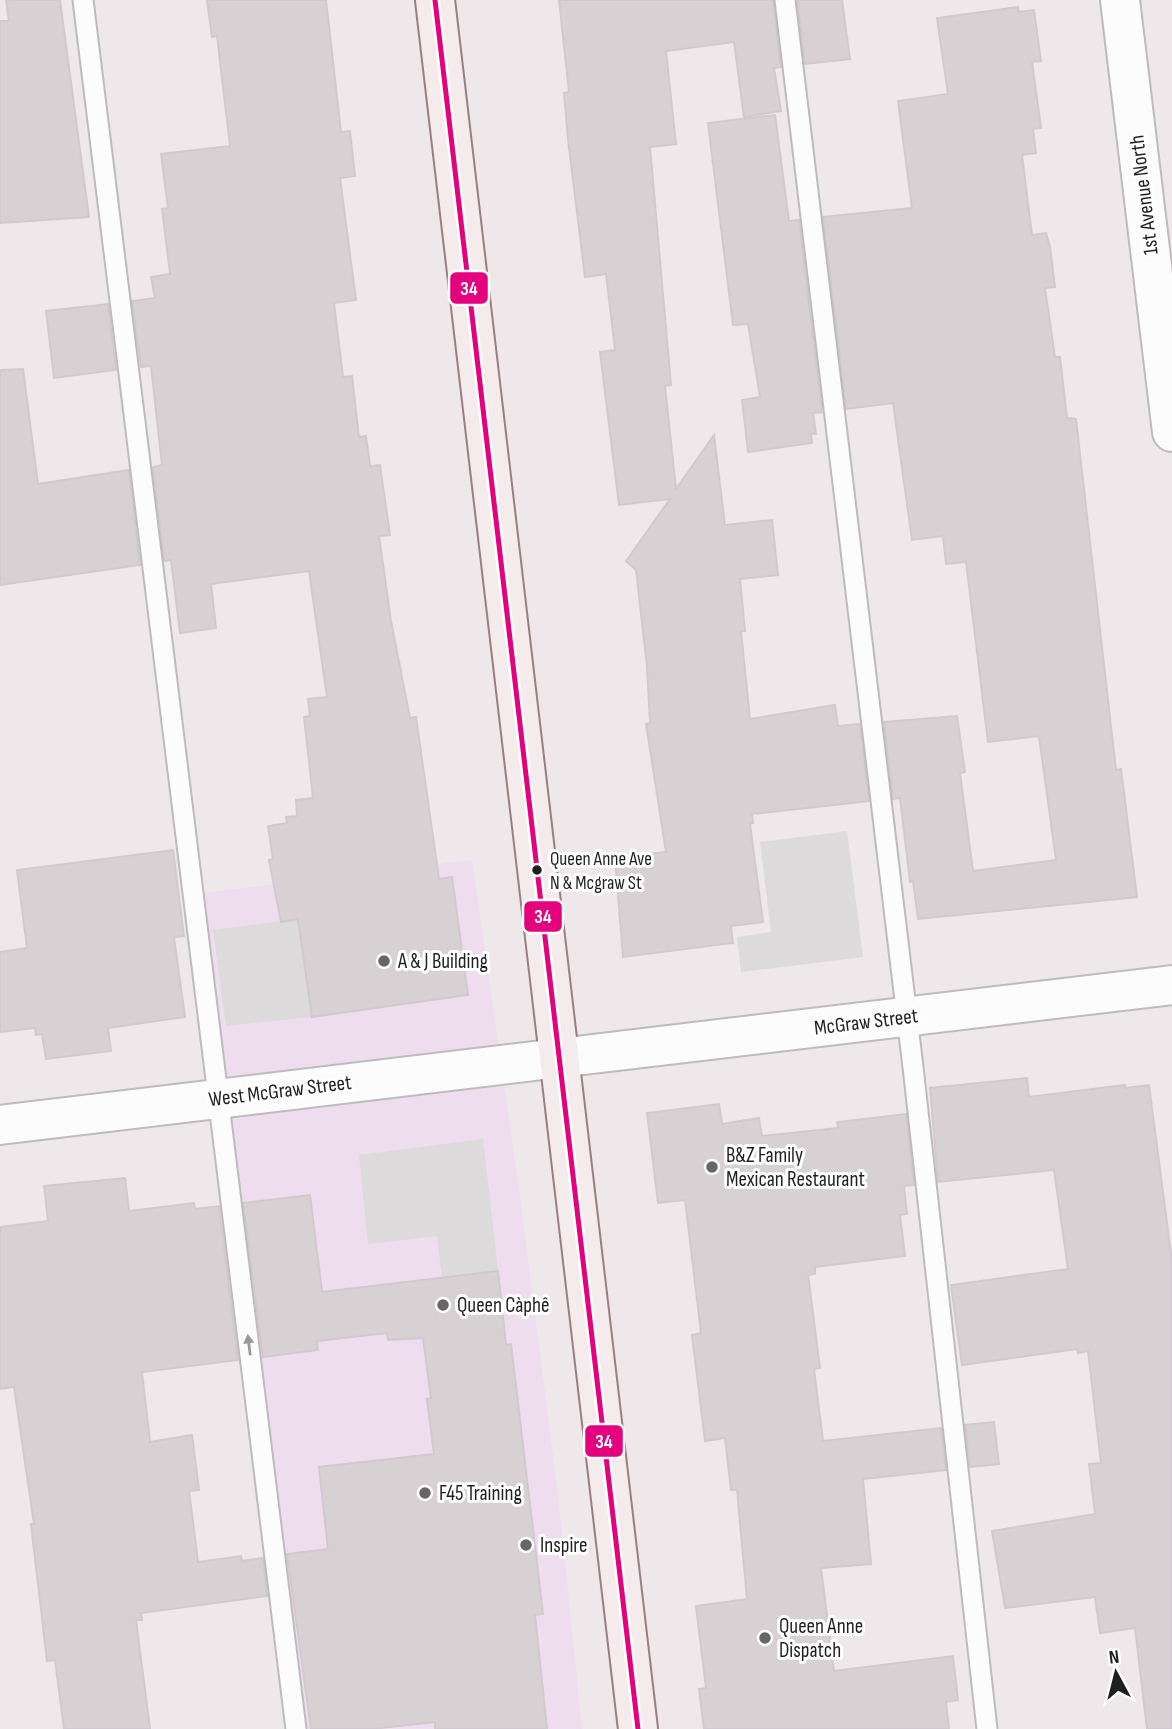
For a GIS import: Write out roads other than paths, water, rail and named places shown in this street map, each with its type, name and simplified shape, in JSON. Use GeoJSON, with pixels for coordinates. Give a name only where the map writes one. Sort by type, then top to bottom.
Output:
{"type":"FeatureCollection","features":[{"type":"Feature","properties":{"kind":"main road"},"geometry":{"type":"LineString","coordinates":[[435,0],[638,1729]]}},
{"type":"Feature","properties":{"kind":"street","name":"1st Avenue North"},"geometry":{"type":"LineString","coordinates":[[1120,0],[1172,432]]}},
{"type":"Feature","properties":{"kind":"street","name":"McGraw Street"},"geometry":{"type":"LineString","coordinates":[[559,1058],[1172,985]]}},
{"type":"Feature","properties":{"kind":"street","name":"West McGraw Street"},"geometry":{"type":"LineString","coordinates":[[0,1125],[559,1058]]}},
{"type":"Feature","properties":{"kind":"lane"},"geometry":{"type":"LineString","coordinates":[[83,0],[296,1729]]}},
{"type":"Feature","properties":{"kind":"lane"},"geometry":{"type":"LineString","coordinates":[[785,0],[907,1017],[987,1729]]}},
{"type":"Feature","properties":{"kind":"place","name":"Queen Anne Ave N & Mcgraw St"},"geometry":{"type":"Point","coordinates":[537,870]}},
{"type":"Feature","properties":{"kind":"place","name":"A & J Building"},"geometry":{"type":"Point","coordinates":[384,961]}},
{"type":"Feature","properties":{"kind":"place","name":"B&Z Family Mexican Restaurant"},"geometry":{"type":"Point","coordinates":[712,1167]}},
{"type":"Feature","properties":{"kind":"place","name":"Queen Càphê"},"geometry":{"type":"Point","coordinates":[443,1305]}},
{"type":"Feature","properties":{"kind":"place","name":"F45 Training"},"geometry":{"type":"Point","coordinates":[425,1493]}},
{"type":"Feature","properties":{"kind":"place","name":"Inspire"},"geometry":{"type":"Point","coordinates":[526,1545]}},
{"type":"Feature","properties":{"kind":"place","name":"Queen Anne Dispatch"},"geometry":{"type":"Point","coordinates":[765,1638]}}]}
